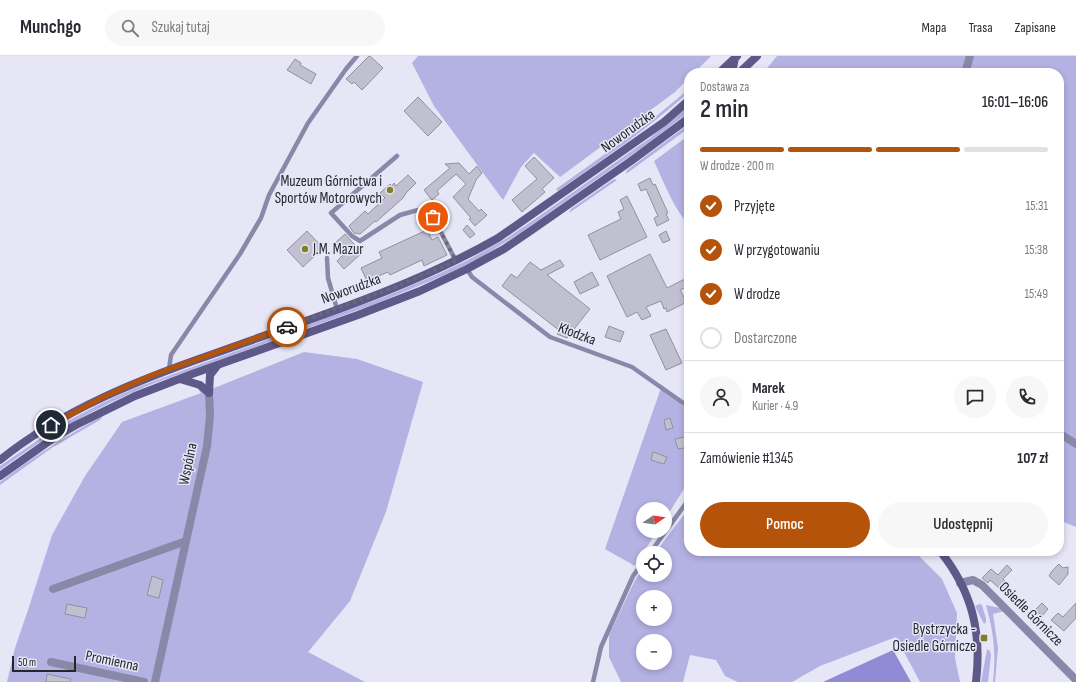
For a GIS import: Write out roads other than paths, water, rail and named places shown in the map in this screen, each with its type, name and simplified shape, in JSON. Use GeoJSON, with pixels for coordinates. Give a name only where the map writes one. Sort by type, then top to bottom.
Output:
{"type":"FeatureCollection","features":[{"type":"Feature","properties":{"kind":"main road"},"geometry":{"type":"LineString","coordinates":[[744,68],[757,56]]}},
{"type":"Feature","properties":{"kind":"main road"},"geometry":{"type":"LineString","coordinates":[[724,68],[736,57]]}},
{"type":"Feature","properties":{"kind":"main road"},"geometry":{"type":"LineString","coordinates":[[733,68],[736,57]]}},
{"type":"Feature","properties":{"kind":"main road"},"geometry":{"type":"LineString","coordinates":[[749,68],[751,62]]}},
{"type":"Feature","properties":{"kind":"main road","name":"Noworudzka"},"geometry":{"type":"LineString","coordinates":[[0,460],[51,425],[101,398],[150,376],[395,287],[456,261],[498,238],[545,206],[664,122],[684,104]]}},
{"type":"Feature","properties":{"kind":"main road","name":"Noworudzka"},"geometry":{"type":"LineString","coordinates":[[0,476],[76,425],[135,396],[358,315],[420,291],[467,269],[504,249],[631,161],[684,122]]}},
{"type":"Feature","properties":{"kind":"main road"},"geometry":{"type":"LineString","coordinates":[[209,393],[210,375],[217,366]]}},
{"type":"Feature","properties":{"kind":"main road"},"geometry":{"type":"LineString","coordinates":[[180,379],[200,385],[209,393]]}},
{"type":"Feature","properties":{"kind":"main road"},"geometry":{"type":"LineString","coordinates":[[944,556],[951,566],[971,604],[977,635],[978,662],[976,682]]}},
{"type":"Feature","properties":{"kind":"street"},"geometry":{"type":"LineString","coordinates":[[966,68],[970,56]]}},
{"type":"Feature","properties":{"kind":"street","name":"Wspólna"},"geometry":{"type":"LineString","coordinates":[[156,682],[207,446],[210,416],[209,393]]}},
{"type":"Feature","properties":{"kind":"street"},"geometry":{"type":"LineString","coordinates":[[1064,436],[1076,444]]}},
{"type":"Feature","properties":{"kind":"street"},"geometry":{"type":"LineString","coordinates":[[53,589],[186,541]]}},
{"type":"Feature","properties":{"kind":"street","name":"Osiedle Górnicze"},"geometry":{"type":"LineString","coordinates":[[960,583],[973,580],[982,585],[1076,680]]}},
{"type":"Feature","properties":{"kind":"street","name":"Promienna"},"geometry":{"type":"LineString","coordinates":[[51,662],[144,682]]}},
{"type":"Feature","properties":{"kind":"lane"},"geometry":{"type":"LineString","coordinates":[[169,369],[170,355],[240,254],[261,218],[269,195],[308,123],[346,69],[357,56]]}},
{"type":"Feature","properties":{"kind":"lane"},"geometry":{"type":"LineString","coordinates":[[397,156],[331,213],[352,236],[360,241],[400,215],[418,210],[426,211],[433,217],[456,261]]}},
{"type":"Feature","properties":{"kind":"lane"},"geometry":{"type":"LineString","coordinates":[[328,258],[328,278],[336,309]]}},
{"type":"Feature","properties":{"kind":"lane","name":"Kłodzka"},"geometry":{"type":"LineString","coordinates":[[467,269],[472,277],[550,337],[632,367],[684,403]]}},
{"type":"Feature","properties":{"kind":"lane"},"geometry":{"type":"LineString","coordinates":[[655,546],[684,506]]}},
{"type":"Feature","properties":{"kind":"lane"},"geometry":{"type":"LineString","coordinates":[[593,682],[602,647],[636,572]]}},
{"type":"Feature","properties":{"kind":"place","name":"Muzeum Górnictwa i Sportów Motorowych"},"geometry":{"type":"Point","coordinates":[390,190]}},
{"type":"Feature","properties":{"kind":"place","name":"J.M. Mazur"},"geometry":{"type":"Point","coordinates":[305,249]}},
{"type":"Feature","properties":{"kind":"place","name":"Bystrzycka - Osiedle Górnicze"},"geometry":{"type":"Point","coordinates":[984,638]}}]}
